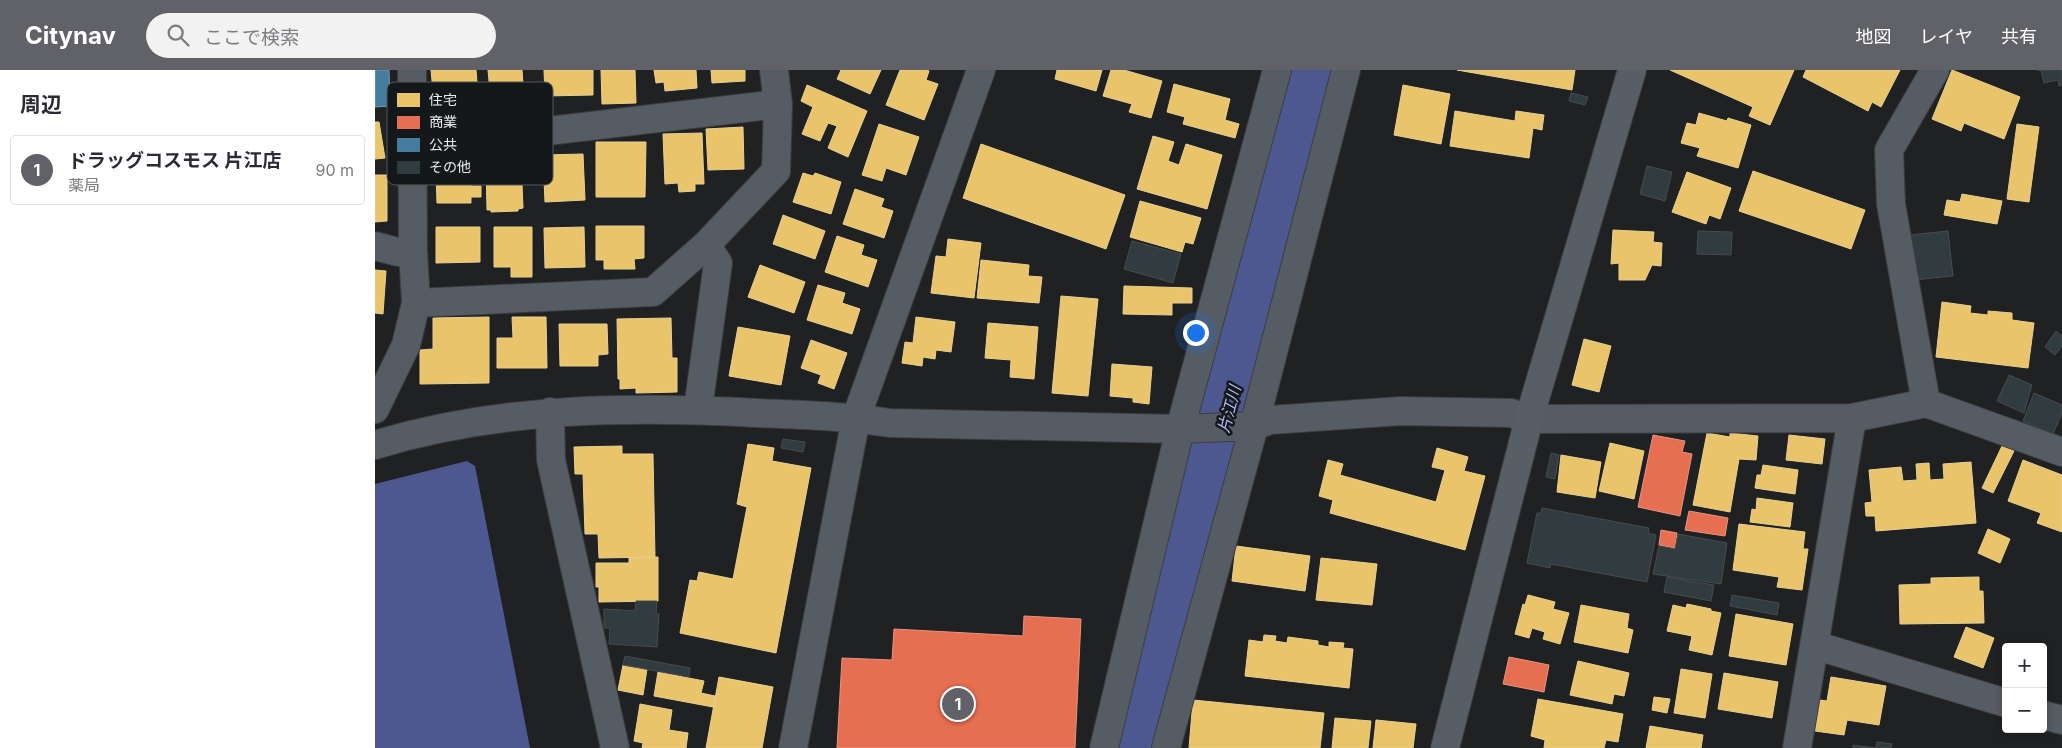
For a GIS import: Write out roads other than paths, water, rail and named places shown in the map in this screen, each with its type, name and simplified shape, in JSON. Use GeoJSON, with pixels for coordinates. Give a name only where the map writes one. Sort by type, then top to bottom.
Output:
{"type":"FeatureCollection","features":[{"type":"Feature","properties":{"kind":"street"},"geometry":{"type":"LineString","coordinates":[[416,303],[653,292],[706,245],[776,171],[778,104],[774,70]]}},
{"type":"Feature","properties":{"kind":"street"},"geometry":{"type":"LineString","coordinates":[[793,748],[856,418],[981,70]]}},
{"type":"Feature","properties":{"kind":"street"},"geometry":{"type":"LineString","coordinates":[[1104,748],[1180,429],[1277,70]]}},
{"type":"Feature","properties":{"kind":"street"},"geometry":{"type":"LineString","coordinates":[[1166,748],[1346,70]]}},
{"type":"Feature","properties":{"kind":"street"},"geometry":{"type":"LineString","coordinates":[[1445,748],[1529,419],[1632,70]]}},
{"type":"Feature","properties":{"kind":"street"},"geometry":{"type":"LineString","coordinates":[[1926,403],[1891,204],[1889,150],[1935,70]]}},
{"type":"Feature","properties":{"kind":"street"},"geometry":{"type":"LineString","coordinates":[[553,130],[778,104]]}},
{"type":"Feature","properties":{"kind":"street"},"geometry":{"type":"LineString","coordinates":[[375,409],[406,345],[416,303],[412,185]]}},
{"type":"Feature","properties":{"kind":"street"},"geometry":{"type":"LineString","coordinates":[[698,409],[718,263],[706,245]]}},
{"type":"Feature","properties":{"kind":"street"},"geometry":{"type":"LineString","coordinates":[[375,246],[398,252],[413,251]]}},
{"type":"Feature","properties":{"kind":"street"},"geometry":{"type":"LineString","coordinates":[[375,445],[481,420],[550,412],[698,409],[856,418],[890,423],[1180,429],[1251,426],[1270,420],[1401,411],[1511,413],[1529,419],[1852,418],[1926,403],[2062,452]]}},
{"type":"Feature","properties":{"kind":"street"},"geometry":{"type":"LineString","coordinates":[[550,412],[551,460],[615,748]]}},
{"type":"Feature","properties":{"kind":"street"},"geometry":{"type":"LineString","coordinates":[[1797,748],[1852,418]]}},
{"type":"Feature","properties":{"kind":"street"},"geometry":{"type":"LineString","coordinates":[[1814,645],[2002,702]]}},
{"type":"Feature","properties":{"kind":"street"},"geometry":{"type":"LineString","coordinates":[[2047,715],[2062,720]]}},
{"type":"Feature","properties":{"kind":"water"},"geometry":{"type":"Polygon","coordinates":[[[467,461],[475,466],[530,748],[375,748],[375,484],[467,461]]]}},
{"type":"Feature","properties":{"kind":"waterway","name":"片江川"},"geometry":{"type":"LineString","coordinates":[[1140,748],[1217,447],[1318,70]]}},
{"type":"Feature","properties":{"kind":"place","name":"ドラッグコスモス 片江店"},"geometry":{"type":"Point","coordinates":[958,704]}}]}
